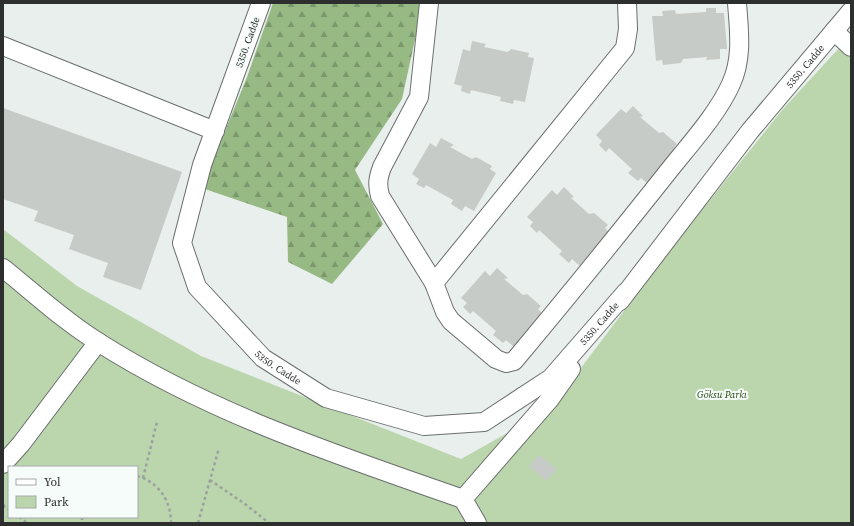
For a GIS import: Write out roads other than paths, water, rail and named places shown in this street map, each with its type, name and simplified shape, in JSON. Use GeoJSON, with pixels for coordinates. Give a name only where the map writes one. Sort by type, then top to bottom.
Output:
{"type":"FeatureCollection","features":[{"type":"Feature","properties":{"kind":"street","name":"5350. Cadde"},"geometry":{"type":"LineString","coordinates":[[261,3],[202,165],[182,242],[197,287],[263,358],[326,398],[424,426],[484,422],[551,378],[626,292]]}},
{"type":"Feature","properties":{"kind":"street"},"geometry":{"type":"LineString","coordinates":[[429,3],[419,97],[416,105],[401,129],[377,179],[380,196],[434,283],[445,312],[454,325],[496,360],[506,363],[514,361],[615,239],[703,127],[724,97],[731,84],[739,57],[737,3]]}},
{"type":"Feature","properties":{"kind":"street"},"geometry":{"type":"LineString","coordinates":[[434,283],[625,48],[628,29],[626,3]]}},
{"type":"Feature","properties":{"kind":"street","name":"5350. Cadde"},"geometry":{"type":"LineString","coordinates":[[463,499],[550,399],[626,292],[750,131],[851,11]]}},
{"type":"Feature","properties":{"kind":"street"},"geometry":{"type":"LineString","coordinates":[[834,31],[851,47]]}},
{"type":"Feature","properties":{"kind":"street"},"geometry":{"type":"LineString","coordinates":[[3,46],[215,131]]}},
{"type":"Feature","properties":{"kind":"street"},"geometry":{"type":"LineString","coordinates":[[3,268],[98,342],[172,386],[246,419],[335,455],[463,499],[477,523]]}},
{"type":"Feature","properties":{"kind":"street"},"geometry":{"type":"LineString","coordinates":[[3,464],[21,444],[98,342]]}},
{"type":"Feature","properties":{"kind":"park label","name":"Göksu Parkı"},"geometry":{"type":"Point","coordinates":[722,394]}}]}
